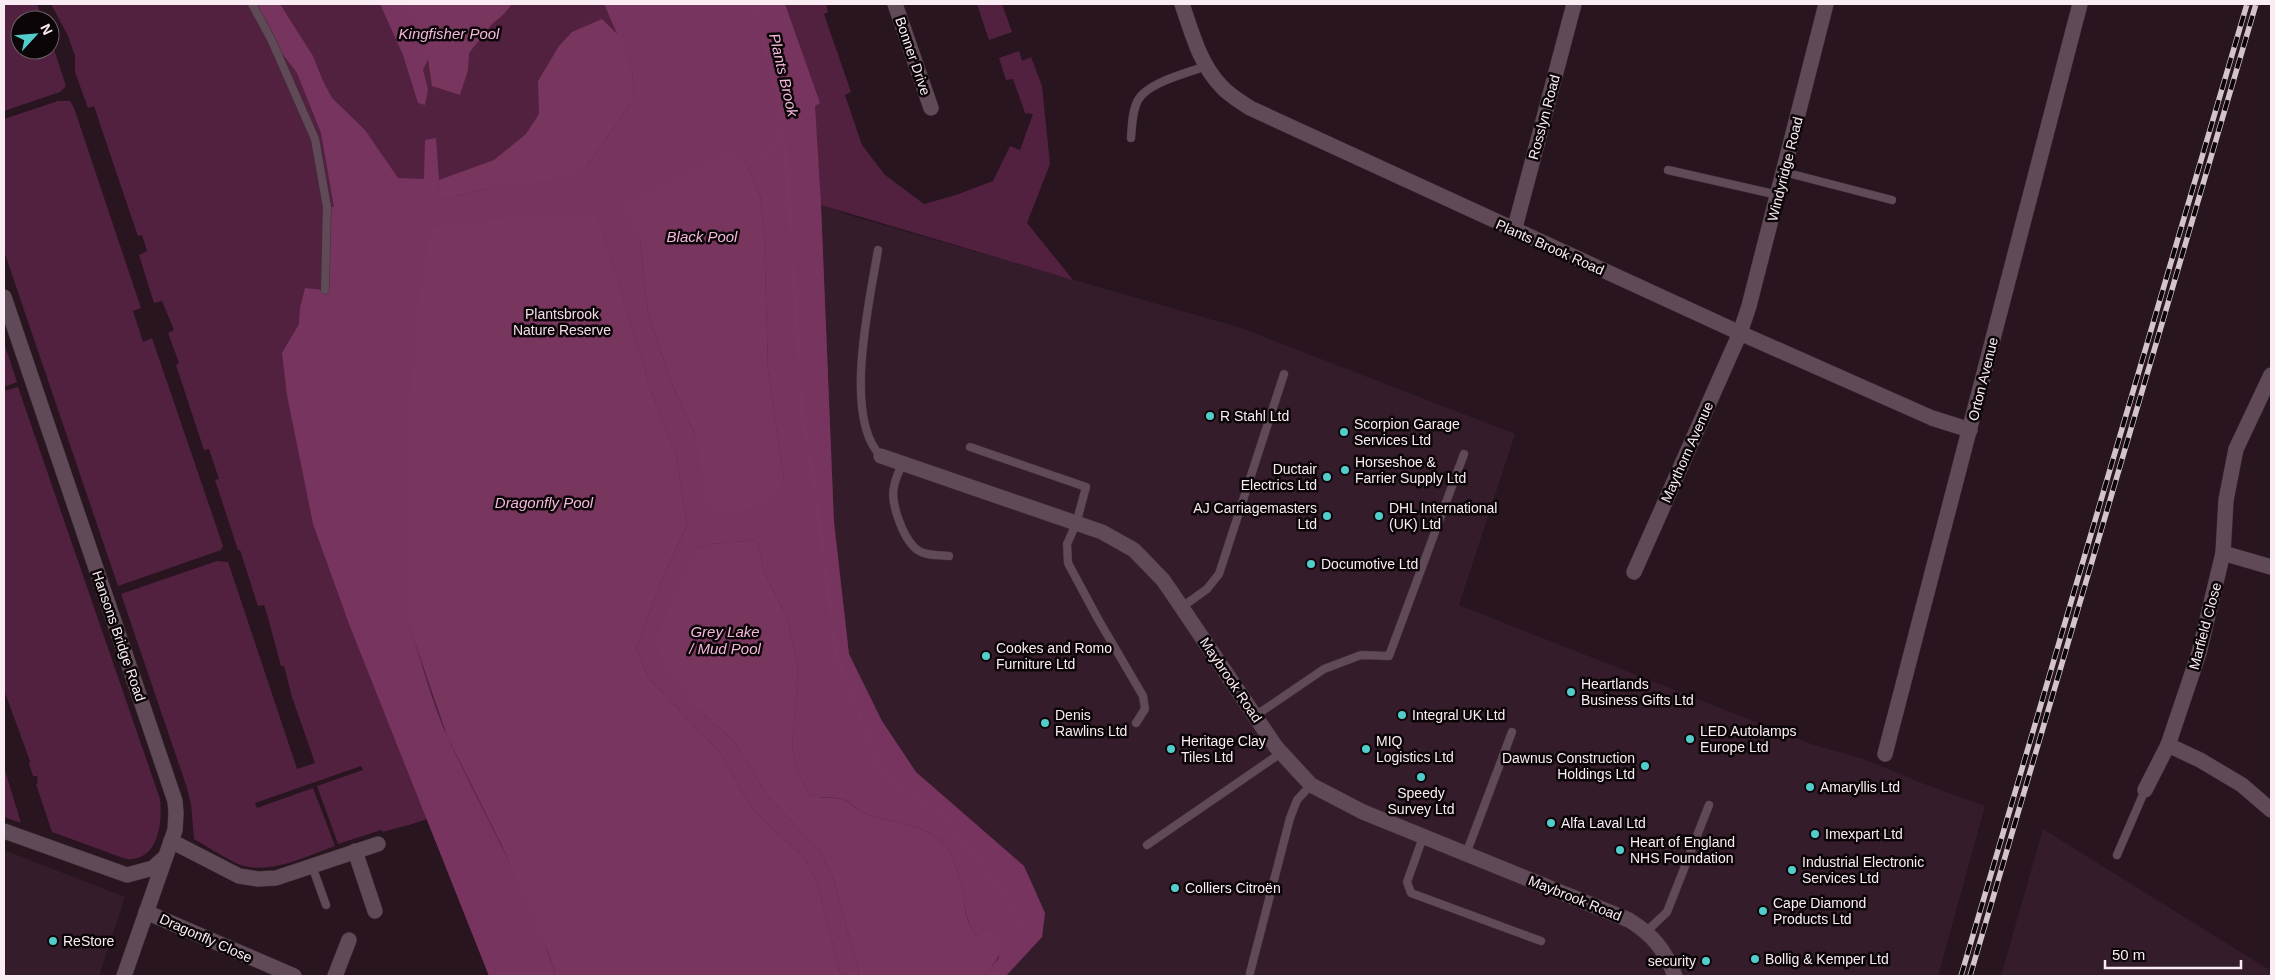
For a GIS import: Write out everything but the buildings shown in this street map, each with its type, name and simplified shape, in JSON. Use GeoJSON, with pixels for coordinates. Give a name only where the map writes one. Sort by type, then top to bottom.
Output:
{"type":"FeatureCollection","features":[{"type":"Feature","properties":{"kind":"street","name":"Bonner Drive"},"geometry":{"type":"LineString","coordinates":[[895,4],[931,108]]}},
{"type":"Feature","properties":{"kind":"street","name":"Plants Brook Road"},"geometry":{"type":"LineString","coordinates":[[1182,4],[1206,66],[1222,88],[1250,108],[1514,231],[1740,333],[1932,418],[1970,430]]}},
{"type":"Feature","properties":{"kind":"street","name":"Rosslyn Road"},"geometry":{"type":"LineString","coordinates":[[1514,231],[1574,4]]}},
{"type":"Feature","properties":{"kind":"street","name":"Windyridge Road"},"geometry":{"type":"LineString","coordinates":[[1740,333],[1749,306],[1826,4]]}},
{"type":"Feature","properties":{"kind":"street","name":"Orton Avenue"},"geometry":{"type":"LineString","coordinates":[[1885,754],[2080,4]]}},
{"type":"Feature","properties":{"kind":"street","name":"Hansons Bridge Road"},"geometry":{"type":"LineString","coordinates":[[4,297],[172,794],[176,813],[171,841],[124,976]]}},
{"type":"Feature","properties":{"kind":"street","name":"Maythorn Avenue"},"geometry":{"type":"LineString","coordinates":[[1634,572],[1740,333]]}},
{"type":"Feature","properties":{"kind":"street","name":"Marfield Close"},"geometry":{"type":"LineString","coordinates":[[2145,790],[2168,744],[2199,653],[2223,554],[2226,500],[2236,449],[2271,375]]}},
{"type":"Feature","properties":{"kind":"street","name":"Maybrook Road"},"geometry":{"type":"LineString","coordinates":[[880,456],[1102,532],[1134,550],[1163,580],[1281,753],[1312,785],[1363,812],[1629,920],[1647,931],[1666,956],[1675,976]]}},
{"type":"Feature","properties":{"kind":"street"},"geometry":{"type":"LineString","coordinates":[[2223,554],[2271,568]]}},
{"type":"Feature","properties":{"kind":"street"},"geometry":{"type":"LineString","coordinates":[[2168,744],[2200,760],[2242,785],[2271,810]]}},
{"type":"Feature","properties":{"kind":"street"},"geometry":{"type":"LineString","coordinates":[[4,831],[127,875],[153,868],[164,858]]}},
{"type":"Feature","properties":{"kind":"street"},"geometry":{"type":"LineString","coordinates":[[171,841],[239,876],[258,879],[276,878],[378,844]]}},
{"type":"Feature","properties":{"kind":"street"},"geometry":{"type":"LineString","coordinates":[[355,851],[376,911]]}},
{"type":"Feature","properties":{"kind":"street","name":"Dragonfly Close"},"geometry":{"type":"LineString","coordinates":[[146,912],[294,976]]}},
{"type":"Feature","properties":{"kind":"street"},"geometry":{"type":"LineString","coordinates":[[335,976],[349,940]]}},
{"type":"Feature","properties":{"kind":"lane"},"geometry":{"type":"LineString","coordinates":[[252,4],[271,39],[315,138],[326,207],[325,290]]}},
{"type":"Feature","properties":{"kind":"lane"},"geometry":{"type":"LineString","coordinates":[[1131,138],[1138,100],[1151,87],[1206,66]]}},
{"type":"Feature","properties":{"kind":"lane"},"geometry":{"type":"LineString","coordinates":[[1668,170],[1778,194]]}},
{"type":"Feature","properties":{"kind":"lane"},"geometry":{"type":"LineString","coordinates":[[1784,172],[1892,200]]}},
{"type":"Feature","properties":{"kind":"lane"},"geometry":{"type":"LineString","coordinates":[[878,250],[861,354],[860,383],[865,421],[870,440],[880,456]]}},
{"type":"Feature","properties":{"kind":"lane"},"geometry":{"type":"LineString","coordinates":[[1182,607],[1207,589],[1219,574],[1284,374]]}},
{"type":"Feature","properties":{"kind":"lane"},"geometry":{"type":"LineString","coordinates":[[970,447],[1086,487],[1076,524],[1067,544],[1068,563],[1143,696],[1145,709],[1136,723]]}},
{"type":"Feature","properties":{"kind":"lane"},"geometry":{"type":"LineString","coordinates":[[1256,716],[1324,669],[1361,655],[1389,656],[1464,454]]}},
{"type":"Feature","properties":{"kind":"lane"},"geometry":{"type":"LineString","coordinates":[[902,464],[893,488],[895,509],[903,528],[916,549],[931,555],[949,556]]}},
{"type":"Feature","properties":{"kind":"lane"},"geometry":{"type":"LineString","coordinates":[[1466,854],[1512,732]]}},
{"type":"Feature","properties":{"kind":"lane"},"geometry":{"type":"LineString","coordinates":[[1147,845],[1281,753]]}},
{"type":"Feature","properties":{"kind":"lane"},"geometry":{"type":"LineString","coordinates":[[1250,973],[1290,818],[1297,800],[1312,785]]}},
{"type":"Feature","properties":{"kind":"lane"},"geometry":{"type":"LineString","coordinates":[[2117,855],[2145,790]]}},
{"type":"Feature","properties":{"kind":"lane"},"geometry":{"type":"LineString","coordinates":[[1647,931],[1667,912],[1709,805]]}},
{"type":"Feature","properties":{"kind":"lane"},"geometry":{"type":"LineString","coordinates":[[1423,837],[1408,882],[1411,893],[1541,941]]}},
{"type":"Feature","properties":{"kind":"lane"},"geometry":{"type":"LineString","coordinates":[[312,866],[326,905]]}},
{"type":"Feature","properties":{"kind":"shaded area"},"geometry":{"type":"Polygon","coordinates":[[[257,4],[280,4],[313,56],[332,98],[365,130],[398,178],[424,179],[425,140],[436,138],[439,180],[438,196],[456,196],[487,188],[584,170],[634,99],[632,68],[604,4],[785,4],[820,103],[815,106],[821,204],[834,522],[849,654],[882,721],[916,772],[1024,866],[1045,913],[1042,937],[1006,976],[984,976],[999,958],[991,930],[976,936],[972,930],[966,913],[959,875],[948,850],[940,841],[920,828],[861,812],[843,799],[809,795],[798,773],[792,748],[798,669],[787,617],[764,573],[757,540],[711,544],[696,549],[697,709],[733,740],[770,799],[821,852],[834,880],[860,976],[841,976],[818,886],[805,859],[752,809],[719,751],[649,679],[636,649],[664,574],[687,525],[676,456],[651,391],[598,217],[410,628],[443,727],[520,885],[556,976],[489,976],[349,624],[313,524],[287,395],[282,353],[299,324],[300,308],[305,288],[324,290],[327,207],[334,207],[321,133],[297,73],[271,39],[257,4]],[[744,159],[640,240],[648,313],[672,384],[694,432],[706,499],[714,515],[784,481],[768,372],[764,231],[760,196],[744,159]]]}},
{"type":"Feature","properties":{"kind":"shaded area"},"geometry":{"type":"Polygon","coordinates":[[[380,4],[419,4],[431,53],[423,70],[428,89],[425,105],[418,103],[403,55],[380,4]]]}},
{"type":"Feature","properties":{"kind":"shaded area"},"geometry":{"type":"Polygon","coordinates":[[[821,204],[852,216],[1241,328],[1515,434],[1459,605],[1814,745],[1864,759],[1919,782],[1985,806],[1938,976],[1006,976],[1042,937],[1024,866],[916,772],[882,721],[849,654],[834,522],[821,204]]]}},
{"type":"Feature","properties":{"kind":"shaded area"},"geometry":{"type":"Polygon","coordinates":[[[2043,829],[2271,971],[2271,976],[2001,976],[2043,829]]]}},
{"type":"Feature","properties":{"kind":"shaded area","name":"ReStore"},"geometry":{"type":"Polygon","coordinates":[[[4,850],[125,897],[99,976],[4,976],[4,850]]]}},
{"type":"Feature","properties":{"kind":"green space"},"geometry":{"type":"Polygon","coordinates":[[[4,4],[37,4],[39,10],[10,10],[10,60],[58,60],[66,86],[60,92],[4,111],[4,4]]]}},
{"type":"Feature","properties":{"kind":"green space","name":"Plantsbrook Nature Reserve"},"geometry":{"type":"Polygon","coordinates":[[[51,4],[826,4],[828,12],[824,14],[851,92],[845,95],[862,145],[885,175],[924,204],[956,195],[993,181],[1010,146],[1020,150],[1033,114],[1025,113],[1013,79],[1006,80],[999,58],[1019,51],[1022,61],[1031,57],[1042,86],[1050,164],[1027,223],[1073,280],[821,205],[834,522],[849,654],[882,721],[916,772],[1024,866],[1045,913],[1042,937],[1006,976],[489,976],[427,819],[383,832],[381,830],[338,844],[317,786],[363,770],[361,766],[255,803],[257,808],[313,788],[335,846],[287,863],[262,868],[238,864],[194,839],[191,804],[187,788],[121,594],[217,561],[228,562],[297,769],[315,763],[292,697],[284,666],[281,666],[264,605],[258,606],[215,480],[219,479],[209,449],[204,450],[176,365],[179,363],[168,333],[174,330],[162,301],[154,303],[139,255],[147,251],[142,235],[138,236],[94,106],[88,108],[75,72],[75,56],[60,21],[60,10],[54,10],[51,4]]]}},
{"type":"Feature","properties":{"kind":"green space"},"geometry":{"type":"Polygon","coordinates":[[[977,4],[1002,4],[1012,32],[989,40],[977,4]]]}},
{"type":"Feature","properties":{"kind":"green space"},"geometry":{"type":"Polygon","coordinates":[[[58,101],[70,101],[74,108],[141,308],[133,311],[143,342],[152,338],[223,546],[221,550],[118,586],[4,251],[4,119],[58,101]]]}},
{"type":"Feature","properties":{"kind":"green space"},"geometry":{"type":"Polygon","coordinates":[[[4,343],[17,382],[4,387],[4,343]]]}},
{"type":"Feature","properties":{"kind":"green space"},"geometry":{"type":"Polygon","coordinates":[[[18,387],[160,799],[159,829],[156,839],[152,848],[137,858],[126,859],[52,832],[36,784],[38,783],[37,776],[33,776],[29,764],[30,761],[4,690],[4,391],[18,387]]]}},
{"type":"Feature","properties":{"kind":"green space"},"geometry":{"type":"Polygon","coordinates":[[[4,767],[21,823],[4,817],[4,767]]]}},
{"type":"Feature","properties":{"kind":"water","name":"Kingfisher Pool"},"geometry":{"type":"Polygon","coordinates":[[[406,4],[512,4],[492,24],[469,53],[468,70],[460,95],[432,86],[427,52],[406,4]]]}},
{"type":"Feature","properties":{"kind":"water"},"geometry":{"type":"Polygon","coordinates":[[[602,19],[620,37],[632,68],[634,99],[584,170],[552,180],[487,188],[456,196],[438,196],[439,180],[494,160],[526,134],[539,114],[538,81],[559,46],[572,32],[602,19]]]}},
{"type":"Feature","properties":{"kind":"water","name":"Black Pool"},"geometry":{"type":"Polygon","coordinates":[[[725,151],[744,159],[760,196],[764,231],[768,372],[784,481],[764,506],[713,515],[705,499],[694,432],[672,384],[648,313],[640,240],[624,208],[628,202],[725,151]]]}},
{"type":"Feature","properties":{"kind":"water","name":"Dragonfly Pool"},"geometry":{"type":"Polygon","coordinates":[[[531,214],[598,216],[651,391],[676,456],[687,525],[664,574],[636,649],[649,679],[719,751],[752,809],[805,859],[818,886],[841,976],[556,976],[549,954],[502,846],[448,738],[410,628],[405,493],[414,332],[430,228],[531,214]]]}},
{"type":"Feature","properties":{"kind":"water","name":"Grey Lake / Mud Pool"},"geometry":{"type":"Polygon","coordinates":[[[757,540],[764,573],[787,617],[798,669],[792,748],[798,773],[809,795],[842,799],[861,812],[919,828],[940,841],[948,850],[959,875],[966,913],[972,930],[976,936],[991,929],[998,943],[999,954],[997,959],[984,976],[860,976],[834,880],[821,852],[770,799],[733,740],[697,709],[664,667],[659,653],[657,634],[696,549],[711,544],[757,540]]]}},
{"type":"Feature","properties":{"kind":"waterway","name":"Plants Brook"},"geometry":{"type":"LineString","coordinates":[[746,166],[773,149],[784,125],[755,4]]}},
{"type":"Feature","properties":{"kind":"waterway"},"geometry":{"type":"LineString","coordinates":[[784,125],[803,421],[815,488],[836,653],[881,772],[943,817],[1000,888],[1026,931]]}},
{"type":"Feature","properties":{"kind":"railway"},"geometry":{"type":"LineString","coordinates":[[1961,976],[2247,4]]}},
{"type":"Feature","properties":{"kind":"railway"},"geometry":{"type":"LineString","coordinates":[[1970,976],[2256,4]]}},
{"type":"Feature","properties":{"kind":"place","name":"R Stahl Ltd"},"geometry":{"type":"Point","coordinates":[1210,416]}},
{"type":"Feature","properties":{"kind":"place","name":"Scorpion Garage Services Ltd"},"geometry":{"type":"Point","coordinates":[1344,432]}},
{"type":"Feature","properties":{"kind":"place","name":"Horseshoe & Farrier Supply Ltd"},"geometry":{"type":"Point","coordinates":[1345,470]}},
{"type":"Feature","properties":{"kind":"place","name":"Ductair Electrics Ltd"},"geometry":{"type":"Point","coordinates":[1327,477]}},
{"type":"Feature","properties":{"kind":"place","name":"AJ Carriagemasters Ltd"},"geometry":{"type":"Point","coordinates":[1327,516]}},
{"type":"Feature","properties":{"kind":"place","name":"DHL International (UK) Ltd"},"geometry":{"type":"Point","coordinates":[1379,516]}},
{"type":"Feature","properties":{"kind":"place","name":"Documotive Ltd"},"geometry":{"type":"Point","coordinates":[1311,564]}},
{"type":"Feature","properties":{"kind":"place","name":"Cookes and Romo Furniture Ltd"},"geometry":{"type":"Point","coordinates":[986,656]}},
{"type":"Feature","properties":{"kind":"place","name":"Heartlands Business Gifts Ltd"},"geometry":{"type":"Point","coordinates":[1571,692]}},
{"type":"Feature","properties":{"kind":"place","name":"Integral UK Ltd"},"geometry":{"type":"Point","coordinates":[1402,715]}},
{"type":"Feature","properties":{"kind":"place","name":"Denis Rawlins Ltd"},"geometry":{"type":"Point","coordinates":[1045,723]}},
{"type":"Feature","properties":{"kind":"place","name":"LED Autolamps Europe Ltd"},"geometry":{"type":"Point","coordinates":[1690,739]}},
{"type":"Feature","properties":{"kind":"place","name":"Heritage Clay Tiles Ltd"},"geometry":{"type":"Point","coordinates":[1171,749]}},
{"type":"Feature","properties":{"kind":"place","name":"MIQ Logistics Ltd"},"geometry":{"type":"Point","coordinates":[1366,749]}},
{"type":"Feature","properties":{"kind":"place","name":"Dawnus Construction Holdings Ltd"},"geometry":{"type":"Point","coordinates":[1645,766]}},
{"type":"Feature","properties":{"kind":"place","name":"Speedy Survey Ltd"},"geometry":{"type":"Point","coordinates":[1421,777]}},
{"type":"Feature","properties":{"kind":"place","name":"Amaryllis Ltd"},"geometry":{"type":"Point","coordinates":[1810,787]}},
{"type":"Feature","properties":{"kind":"place","name":"Alfa Laval Ltd"},"geometry":{"type":"Point","coordinates":[1551,823]}},
{"type":"Feature","properties":{"kind":"place","name":"Imexpart Ltd"},"geometry":{"type":"Point","coordinates":[1815,834]}},
{"type":"Feature","properties":{"kind":"place","name":"Heart of England NHS Foundation"},"geometry":{"type":"Point","coordinates":[1620,850]}},
{"type":"Feature","properties":{"kind":"place","name":"Industrial Electronic Services Ltd"},"geometry":{"type":"Point","coordinates":[1792,870]}},
{"type":"Feature","properties":{"kind":"place","name":"Colliers Citroën"},"geometry":{"type":"Point","coordinates":[1175,888]}},
{"type":"Feature","properties":{"kind":"place","name":"Cape Diamond Products Ltd"},"geometry":{"type":"Point","coordinates":[1763,911]}},
{"type":"Feature","properties":{"kind":"place","name":"ReStore"},"geometry":{"type":"Point","coordinates":[53,941]}},
{"type":"Feature","properties":{"kind":"place","name":"Bollig & Kemper Ltd"},"geometry":{"type":"Point","coordinates":[1755,959]}},
{"type":"Feature","properties":{"kind":"place","name":"security"},"geometry":{"type":"Point","coordinates":[1706,961]}}]}
